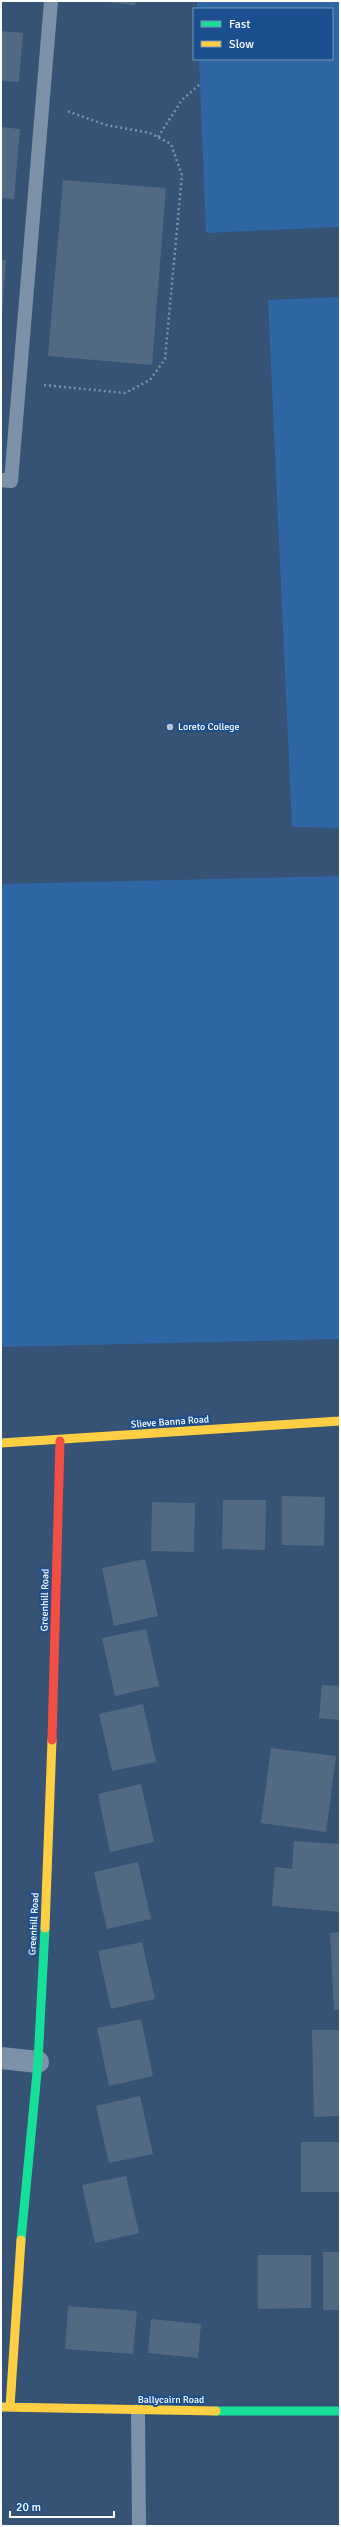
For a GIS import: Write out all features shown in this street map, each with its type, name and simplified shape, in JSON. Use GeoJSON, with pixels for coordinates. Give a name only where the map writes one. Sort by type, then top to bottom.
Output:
{"type":"FeatureCollection","features":[{"type":"Feature","properties":{"kind":"street","name":"Slieve Banna Road"},"geometry":{"type":"LineString","coordinates":[[1,1443],[60,1441],[340,1421]]}},
{"type":"Feature","properties":{"kind":"street","name":"Greenhill Road"},"geometry":{"type":"LineString","coordinates":[[6,2407],[38,2062],[50,1832],[60,1441]]}},
{"type":"Feature","properties":{"kind":"street"},"geometry":{"type":"LineString","coordinates":[[1,2058],[38,2062]]}},
{"type":"Feature","properties":{"kind":"street","name":"Ballycairn Road"},"geometry":{"type":"LineString","coordinates":[[6,2407],[138,2411],[340,2411]]}},
{"type":"Feature","properties":{"kind":"lane"},"geometry":{"type":"LineString","coordinates":[[1,480],[11,480],[51,1]]}},
{"type":"Feature","properties":{"kind":"lane"},"geometry":{"type":"LineString","coordinates":[[138,2411],[139,2526]]}},
{"type":"Feature","properties":{"kind":"path"},"geometry":{"type":"LineString","coordinates":[[19,382],[125,393],[150,380],[166,359],[182,175],[171,144],[150,132],[106,125],[63,110],[45,69]]}},
{"type":"Feature","properties":{"kind":"path"},"geometry":{"type":"LineString","coordinates":[[158,137],[182,100],[200,84]]}},
{"type":"Feature","properties":{"kind":"shaded area"},"geometry":{"type":"Polygon","coordinates":[[[197,1],[340,1],[340,227],[206,233],[199,60],[333,60],[333,8],[197,8],[197,1]]]}},
{"type":"Feature","properties":{"kind":"shaded area"},"geometry":{"type":"Polygon","coordinates":[[[340,297],[340,828],[292,827],[268,300],[340,297]]]}},
{"type":"Feature","properties":{"kind":"shaded area"},"geometry":{"type":"Polygon","coordinates":[[[340,876],[340,1339],[1,1347],[1,884],[340,876]]]}},
{"type":"Feature","properties":{"kind":"building"},"geometry":{"type":"Polygon","coordinates":[[[95,1],[136,1],[135,5],[95,1]]]}},
{"type":"Feature","properties":{"kind":"building"},"geometry":{"type":"Polygon","coordinates":[[[1,31],[23,33],[19,82],[1,81],[1,31]]]}},
{"type":"Feature","properties":{"kind":"building"},"geometry":{"type":"Polygon","coordinates":[[[1,127],[20,129],[14,199],[1,198],[1,127]]]}},
{"type":"Feature","properties":{"kind":"building"},"geometry":{"type":"Polygon","coordinates":[[[63,180],[166,188],[152,365],[48,356],[63,180]]]}},
{"type":"Feature","properties":{"kind":"building"},"geometry":{"type":"Polygon","coordinates":[[[1,260],[6,260],[2,313],[1,313],[1,260]]]}},
{"type":"Feature","properties":{"kind":"building"},"geometry":{"type":"Polygon","coordinates":[[[282,1496],[325,1497],[324,1546],[282,1545],[282,1496]]]}},
{"type":"Feature","properties":{"kind":"building"},"geometry":{"type":"Polygon","coordinates":[[[223,1500],[266,1500],[265,1550],[222,1549],[223,1500]]]}},
{"type":"Feature","properties":{"kind":"building"},"geometry":{"type":"Polygon","coordinates":[[[152,1502],[195,1503],[194,1552],[151,1551],[152,1502]]]}},
{"type":"Feature","properties":{"kind":"building"},"geometry":{"type":"Polygon","coordinates":[[[145,1559],[158,1616],[114,1626],[102,1568],[145,1559]]]}},
{"type":"Feature","properties":{"kind":"building"},"geometry":{"type":"Polygon","coordinates":[[[146,1629],[159,1686],[115,1696],[102,1638],[146,1629]]]}},
{"type":"Feature","properties":{"kind":"building"},"geometry":{"type":"Polygon","coordinates":[[[322,1685],[340,1686],[340,1720],[319,1718],[322,1685]]]}},
{"type":"Feature","properties":{"kind":"building"},"geometry":{"type":"Polygon","coordinates":[[[143,1704],[156,1762],[112,1771],[99,1714],[143,1704]]]}},
{"type":"Feature","properties":{"kind":"building"},"geometry":{"type":"Polygon","coordinates":[[[271,1748],[336,1756],[326,1832],[261,1823],[271,1748]]]}},
{"type":"Feature","properties":{"kind":"building"},"geometry":{"type":"Polygon","coordinates":[[[141,1784],[154,1842],[110,1852],[98,1794],[141,1784]]]}},
{"type":"Feature","properties":{"kind":"building"},"geometry":{"type":"Polygon","coordinates":[[[294,1841],[340,1844],[340,1912],[272,1906],[275,1867],[292,1869],[294,1841]]]}},
{"type":"Feature","properties":{"kind":"building"},"geometry":{"type":"Polygon","coordinates":[[[138,1862],[151,1919],[107,1929],[94,1872],[138,1862]]]}},
{"type":"Feature","properties":{"kind":"building"},"geometry":{"type":"Polygon","coordinates":[[[340,1932],[340,2010],[334,2010],[330,1933],[340,1932]]]}},
{"type":"Feature","properties":{"kind":"building"},"geometry":{"type":"Polygon","coordinates":[[[142,1942],[155,1999],[111,2009],[98,1951],[142,1942]]]}},
{"type":"Feature","properties":{"kind":"building"},"geometry":{"type":"Polygon","coordinates":[[[141,2019],[153,2076],[109,2086],[97,2028],[141,2019]]]}},
{"type":"Feature","properties":{"kind":"building"},"geometry":{"type":"Polygon","coordinates":[[[312,2030],[340,2030],[340,2116],[314,2117],[312,2030]]]}},
{"type":"Feature","properties":{"kind":"building"},"geometry":{"type":"Polygon","coordinates":[[[140,2096],[153,2154],[109,2163],[96,2106],[140,2096]]]}},
{"type":"Feature","properties":{"kind":"building"},"geometry":{"type":"Polygon","coordinates":[[[301,2142],[340,2142],[340,2192],[301,2192],[301,2142]]]}},
{"type":"Feature","properties":{"kind":"building"},"geometry":{"type":"Polygon","coordinates":[[[126,2176],[139,2233],[95,2243],[82,2185],[126,2176]]]}},
{"type":"Feature","properties":{"kind":"building"},"geometry":{"type":"Polygon","coordinates":[[[323,2252],[340,2252],[340,2310],[323,2310],[323,2252]]]}},
{"type":"Feature","properties":{"kind":"building"},"geometry":{"type":"Polygon","coordinates":[[[258,2255],[311,2255],[311,2308],[258,2309],[258,2255]]]}},
{"type":"Feature","properties":{"kind":"building"},"geometry":{"type":"Polygon","coordinates":[[[68,2306],[137,2311],[133,2354],[65,2349],[68,2306]]]}},
{"type":"Feature","properties":{"kind":"building"},"geometry":{"type":"Polygon","coordinates":[[[151,2319],[201,2324],[198,2358],[148,2353],[151,2319]]]}},
{"type":"Feature","properties":{"kind":"traffic: fast"},"geometry":{"type":"LineString","coordinates":[[21,2240],[38,2062],[45,1928]]}},
{"type":"Feature","properties":{"kind":"traffic: fast"},"geometry":{"type":"LineString","coordinates":[[216,2411],[340,2411]]}},
{"type":"Feature","properties":{"kind":"traffic: slow"},"geometry":{"type":"LineString","coordinates":[[1,1443],[340,1421]]}},
{"type":"Feature","properties":{"kind":"traffic: slow"},"geometry":{"type":"LineString","coordinates":[[45,1928],[52,1740]]}},
{"type":"Feature","properties":{"kind":"traffic: slow"},"geometry":{"type":"LineString","coordinates":[[10,2407],[21,2240]]}},
{"type":"Feature","properties":{"kind":"traffic: slow"},"geometry":{"type":"LineString","coordinates":[[1,2407],[216,2411]]}},
{"type":"Feature","properties":{"kind":"traffic: jam"},"geometry":{"type":"LineString","coordinates":[[52,1740],[60,1441]]}},
{"type":"Feature","properties":{"kind":"place","name":"Loreto College"},"geometry":{"type":"Point","coordinates":[170,727]}}]}
